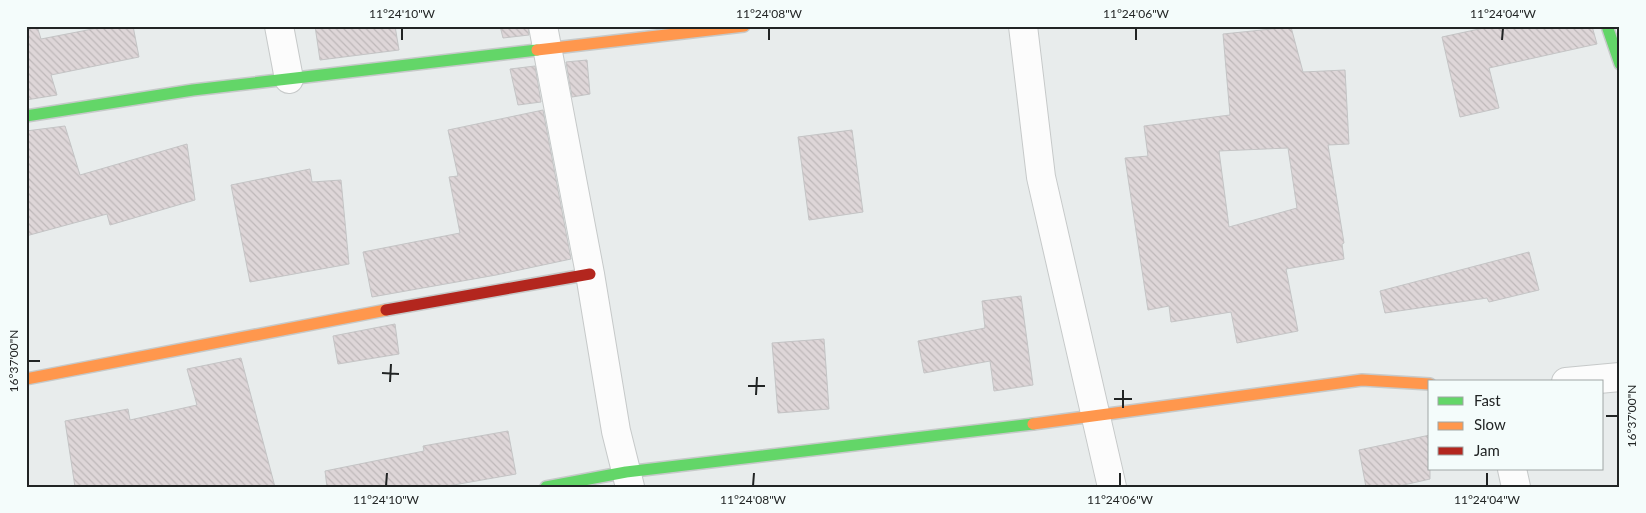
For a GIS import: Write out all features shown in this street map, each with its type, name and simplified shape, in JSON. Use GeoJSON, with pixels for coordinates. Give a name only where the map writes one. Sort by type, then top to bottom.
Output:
{"type":"FeatureCollection","features":[{"type":"Feature","properties":{"kind":"main road"},"geometry":{"type":"LineString","coordinates":[[26,116],[193,90],[289,79],[545,38],[744,26]]}},
{"type":"Feature","properties":{"kind":"main road"},"geometry":{"type":"LineString","coordinates":[[1608,26],[1620,64]]}},
{"type":"Feature","properties":{"kind":"main road"},"geometry":{"type":"LineString","coordinates":[[26,379],[346,317],[590,274]]}},
{"type":"Feature","properties":{"kind":"main road"},"geometry":{"type":"LineString","coordinates":[[546,487],[628,480],[738,460],[1095,417],[1362,380],[1428,384]]}},
{"type":"Feature","properties":{"kind":"street"},"geometry":{"type":"LineString","coordinates":[[279,26],[289,79]]}},
{"type":"Feature","properties":{"kind":"street"},"geometry":{"type":"LineString","coordinates":[[1023,26],[1041,177],[1112,487]]}},
{"type":"Feature","properties":{"kind":"street"},"geometry":{"type":"LineString","coordinates":[[545,38],[590,274],[616,431],[628,480]]}},
{"type":"Feature","properties":{"kind":"street"},"geometry":{"type":"LineString","coordinates":[[1588,380],[1620,377]]}},
{"type":"Feature","properties":{"kind":"street"},"geometry":{"type":"LineString","coordinates":[[1512,470],[1516,487]]}},
{"type":"Feature","properties":{"kind":"building"},"geometry":{"type":"Polygon","coordinates":[[[26,26],[37,26],[41,39],[108,26],[133,26],[139,57],[51,75],[57,95],[26,100],[26,26]]]}},
{"type":"Feature","properties":{"kind":"building"},"geometry":{"type":"Polygon","coordinates":[[[315,26],[395,26],[399,50],[320,60],[315,26]]]}},
{"type":"Feature","properties":{"kind":"building"},"geometry":{"type":"Polygon","coordinates":[[[500,26],[528,26],[529,35],[503,38],[500,26]]]}},
{"type":"Feature","properties":{"kind":"building"},"geometry":{"type":"Polygon","coordinates":[[[1493,26],[1592,26],[1597,44],[1489,68],[1499,108],[1460,117],[1442,37],[1493,26]]]}},
{"type":"Feature","properties":{"kind":"building"},"geometry":{"type":"Polygon","coordinates":[[[1291,27],[1303,72],[1345,70],[1349,144],[1328,145],[1344,243],[1342,244],[1344,259],[1286,269],[1298,331],[1237,343],[1231,312],[1171,322],[1169,306],[1148,310],[1125,158],[1148,156],[1144,126],[1230,115],[1223,34],[1291,27]],[[1288,148],[1219,151],[1229,227],[1297,208],[1288,148]]]}},
{"type":"Feature","properties":{"kind":"building"},"geometry":{"type":"Polygon","coordinates":[[[587,60],[590,94],[572,97],[566,62],[587,60]]]}},
{"type":"Feature","properties":{"kind":"building"},"geometry":{"type":"Polygon","coordinates":[[[535,66],[541,102],[518,105],[510,69],[535,66]]]}},
{"type":"Feature","properties":{"kind":"building"},"geometry":{"type":"Polygon","coordinates":[[[543,110],[571,259],[496,275],[372,297],[363,252],[460,233],[449,177],[458,176],[448,130],[543,110]]]}},
{"type":"Feature","properties":{"kind":"building"},"geometry":{"type":"Polygon","coordinates":[[[65,126],[80,175],[187,144],[195,200],[110,225],[107,214],[26,236],[26,131],[65,126]]]}},
{"type":"Feature","properties":{"kind":"building"},"geometry":{"type":"Polygon","coordinates":[[[852,130],[863,212],[809,220],[798,137],[852,130]]]}},
{"type":"Feature","properties":{"kind":"building"},"geometry":{"type":"Polygon","coordinates":[[[310,169],[312,182],[341,180],[349,264],[250,282],[231,185],[310,169]]]}},
{"type":"Feature","properties":{"kind":"building"},"geometry":{"type":"Polygon","coordinates":[[[1529,252],[1539,290],[1489,302],[1487,298],[1385,313],[1380,291],[1529,252]]]}},
{"type":"Feature","properties":{"kind":"building"},"geometry":{"type":"Polygon","coordinates":[[[1021,296],[1033,385],[994,391],[990,361],[924,373],[918,341],[985,328],[982,301],[1021,296]]]}},
{"type":"Feature","properties":{"kind":"building"},"geometry":{"type":"Polygon","coordinates":[[[395,324],[399,354],[338,364],[333,336],[395,324]]]}},
{"type":"Feature","properties":{"kind":"building"},"geometry":{"type":"Polygon","coordinates":[[[824,339],[829,409],[778,413],[772,343],[824,339]]]}},
{"type":"Feature","properties":{"kind":"building"},"geometry":{"type":"Polygon","coordinates":[[[241,358],[275,487],[75,487],[65,421],[128,409],[130,420],[197,405],[187,369],[241,358]]]}},
{"type":"Feature","properties":{"kind":"building"},"geometry":{"type":"Polygon","coordinates":[[[508,431],[516,474],[442,487],[327,487],[325,471],[424,451],[423,446],[508,431]]]}},
{"type":"Feature","properties":{"kind":"building"},"geometry":{"type":"Polygon","coordinates":[[[1428,435],[1428,470],[1430,470],[1430,479],[1395,487],[1366,487],[1359,450],[1428,435]]]}},
{"type":"Feature","properties":{"kind":"traffic: fast"},"geometry":{"type":"LineString","coordinates":[[1607,26],[1620,64]]}},
{"type":"Feature","properties":{"kind":"traffic: fast"},"geometry":{"type":"LineString","coordinates":[[26,116],[193,90],[537,50]]}},
{"type":"Feature","properties":{"kind":"traffic: fast"},"geometry":{"type":"LineString","coordinates":[[546,487],[626,472],[1033,424]]}},
{"type":"Feature","properties":{"kind":"traffic: slow"},"geometry":{"type":"LineString","coordinates":[[537,50],[744,26]]}},
{"type":"Feature","properties":{"kind":"traffic: slow"},"geometry":{"type":"LineString","coordinates":[[26,379],[386,310]]}},
{"type":"Feature","properties":{"kind":"traffic: slow"},"geometry":{"type":"LineString","coordinates":[[1033,424],[1362,380],[1428,384]]}},
{"type":"Feature","properties":{"kind":"traffic: jam"},"geometry":{"type":"LineString","coordinates":[[386,310],[590,274]]}}]}
